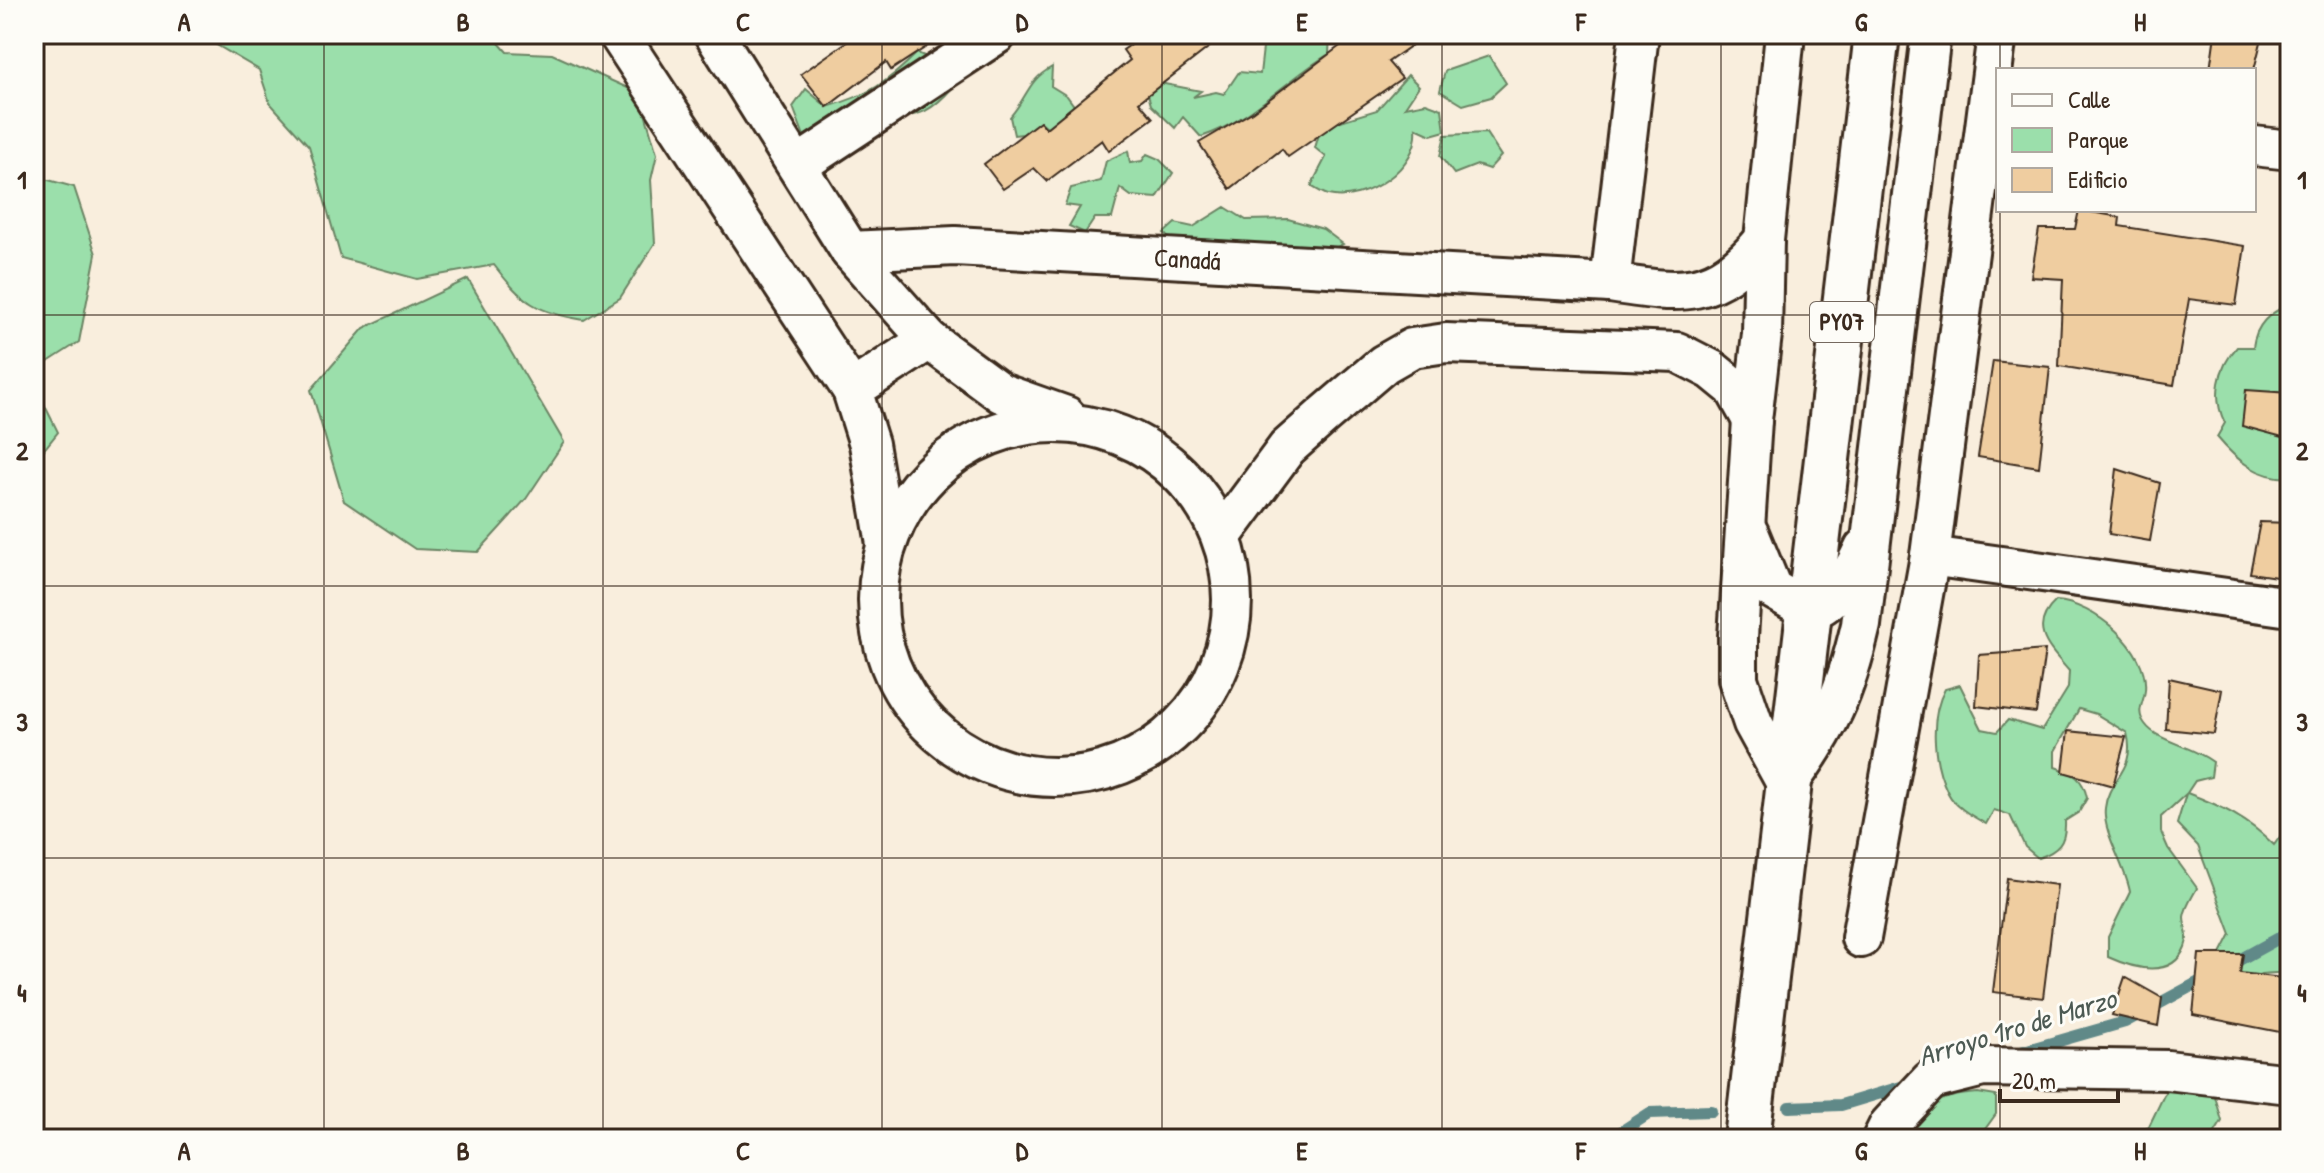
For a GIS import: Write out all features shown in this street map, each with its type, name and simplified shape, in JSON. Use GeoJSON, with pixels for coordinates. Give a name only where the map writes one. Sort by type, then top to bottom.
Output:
{"type":"FeatureCollection","features":[{"type":"Feature","properties":{"kind":"highway","name":"PY07"},"geometry":{"type":"LineString","coordinates":[[1747,1139],[1877,34]]}},
{"type":"Feature","properties":{"kind":"street"},"geometry":{"type":"LineString","coordinates":[[618,34],[852,390],[869,444],[886,544]]}},
{"type":"Feature","properties":{"kind":"street"},"geometry":{"type":"LineString","coordinates":[[714,34],[850,251],[929,340],[1001,393],[1106,430],[1143,446],[1176,470],[1202,501],[1221,537],[1233,584],[1230,632],[1216,678],[1188,718],[1152,750],[1108,770],[1060,777],[1012,772],[967,754],[928,724],[899,685],[882,640],[877,592],[886,544],[902,509],[926,478],[955,452],[978,440],[1027,424],[1067,423],[1106,430]]}},
{"type":"Feature","properties":{"kind":"street"},"geometry":{"type":"LineString","coordinates":[[798,165],[997,34]]}},
{"type":"Feature","properties":{"kind":"street"},"geometry":{"type":"LineString","coordinates":[[1610,283],[1639,34]]}},
{"type":"Feature","properties":{"kind":"street"},"geometry":{"type":"LineString","coordinates":[[1785,34],[1764,240],[1762,334],[1752,420],[1738,679],[1753,723],[1787,785],[1821,739],[1848,683],[1861,625],[1928,45]]}},
{"type":"Feature","properties":{"kind":"street"},"geometry":{"type":"LineString","coordinates":[[1861,938],[1930,556],[1993,114],[1997,34]]}},
{"type":"Feature","properties":{"kind":"street"},"geometry":{"type":"LineString","coordinates":[[2256,146],[2290,150]]}},
{"type":"Feature","properties":{"kind":"street","name":"Canadá"},"geometry":{"type":"LineString","coordinates":[[850,251],[955,246],[1610,283],[1669,292],[1708,286],[1732,274],[1764,240]]}},
{"type":"Feature","properties":{"kind":"street"},"geometry":{"type":"LineString","coordinates":[[852,390],[929,340]]}},
{"type":"Feature","properties":{"kind":"street"},"geometry":{"type":"LineString","coordinates":[[1221,537],[1287,448],[1384,364],[1412,348],[1446,343],[1677,352],[1712,370],[1734,388],[1752,420]]}},
{"type":"Feature","properties":{"kind":"street"},"geometry":{"type":"LineString","coordinates":[[1746,523],[1762,572],[1772,589],[1810,611],[1821,608],[1836,593],[1854,570],[1871,534]]}},
{"type":"Feature","properties":{"kind":"street"},"geometry":{"type":"LineString","coordinates":[[1930,556],[2290,607]]}},
{"type":"Feature","properties":{"kind":"street"},"geometry":{"type":"LineString","coordinates":[[1882,1139],[1889,1125],[1931,1080],[1983,1067],[2167,1070],[2290,1084]]}},
{"type":"Feature","properties":{"kind":"green space"},"geometry":{"type":"Polygon","coordinates":[[[198,34],[491,34],[507,52],[552,54],[639,93],[657,154],[651,180],[655,243],[620,298],[584,320],[553,313],[532,304],[514,289],[494,265],[417,279],[341,258],[309,146],[270,103],[259,70],[198,34]]]}},
{"type":"Feature","properties":{"kind":"green space"},"geometry":{"type":"Polygon","coordinates":[[[1257,34],[1330,34],[1329,54],[1252,111],[1201,137],[1183,117],[1175,128],[1151,105],[1144,80],[1201,91],[1193,97],[1216,92],[1224,94],[1239,72],[1260,74],[1264,39],[1257,34]]]}},
{"type":"Feature","properties":{"kind":"green space"},"geometry":{"type":"Polygon","coordinates":[[[917,53],[951,67],[954,86],[931,108],[913,115],[866,123],[807,144],[793,107],[806,89],[827,107],[876,87],[917,53]]]}},
{"type":"Feature","properties":{"kind":"green space"},"geometry":{"type":"Polygon","coordinates":[[[1489,56],[1506,83],[1491,97],[1463,105],[1440,91],[1445,71],[1489,56]]]}},
{"type":"Feature","properties":{"kind":"green space"},"geometry":{"type":"Polygon","coordinates":[[[1052,67],[1051,86],[1067,96],[1083,118],[1061,139],[1040,121],[1023,134],[1014,135],[1010,117],[1033,83],[1052,67]]]}},
{"type":"Feature","properties":{"kind":"green space"},"geometry":{"type":"Polygon","coordinates":[[[1408,75],[1419,86],[1405,107],[1426,103],[1442,109],[1445,131],[1431,135],[1416,128],[1415,142],[1400,169],[1373,188],[1343,196],[1328,195],[1311,186],[1326,157],[1315,148],[1321,127],[1377,110],[1408,75]]]}},
{"type":"Feature","properties":{"kind":"green space"},"geometry":{"type":"Polygon","coordinates":[[[1486,133],[1501,156],[1489,169],[1477,165],[1454,174],[1440,156],[1445,135],[1486,133]]]}},
{"type":"Feature","properties":{"kind":"green space"},"geometry":{"type":"Polygon","coordinates":[[[1128,151],[1130,163],[1142,161],[1147,154],[1159,159],[1173,173],[1157,198],[1131,196],[1120,188],[1112,218],[1095,218],[1085,233],[1069,226],[1080,207],[1065,205],[1071,188],[1101,181],[1106,161],[1128,151]]]}},
{"type":"Feature","properties":{"kind":"green space"},"geometry":{"type":"Polygon","coordinates":[[[34,176],[74,187],[96,254],[79,342],[34,371],[34,176]]]}},
{"type":"Feature","properties":{"kind":"green space"},"geometry":{"type":"Polygon","coordinates":[[[1225,207],[1246,220],[1288,219],[1323,229],[1343,244],[1323,254],[1185,258],[1164,233],[1175,223],[1193,227],[1225,207]]]}},
{"type":"Feature","properties":{"kind":"green space"},"geometry":{"type":"Polygon","coordinates":[[[468,279],[564,442],[526,499],[478,552],[415,549],[344,501],[311,390],[364,328],[468,279]]]}},
{"type":"Feature","properties":{"kind":"green space"},"geometry":{"type":"Polygon","coordinates":[[[2290,304],[2290,478],[2268,475],[2249,466],[2232,454],[2217,437],[2225,423],[2218,393],[2225,364],[2237,347],[2253,347],[2257,332],[2265,320],[2290,304]]]}},
{"type":"Feature","properties":{"kind":"green space"},"geometry":{"type":"Polygon","coordinates":[[[44,404],[58,432],[34,462],[34,406],[44,404]]]}},
{"type":"Feature","properties":{"kind":"green space"},"geometry":{"type":"Polygon","coordinates":[[[2056,601],[2086,610],[2116,630],[2138,659],[2144,674],[2141,715],[2145,724],[2158,735],[2213,762],[2211,777],[2195,781],[2187,793],[2234,814],[2274,845],[2290,823],[2290,972],[2261,974],[2231,991],[2217,961],[2231,934],[2198,846],[2177,824],[2186,794],[2161,817],[2161,832],[2168,848],[2197,888],[2185,913],[2185,947],[2171,964],[2161,968],[2128,965],[2108,957],[2108,937],[2130,892],[2107,828],[2105,808],[2111,789],[2125,766],[2129,746],[2127,733],[2096,714],[2079,709],[2055,751],[2055,767],[2077,777],[2087,798],[2079,812],[2065,821],[2062,841],[2051,852],[2038,858],[2025,847],[2010,815],[1994,810],[1986,824],[1964,811],[1951,798],[1939,768],[1935,741],[1937,713],[1945,689],[1960,685],[1982,729],[1997,732],[2008,720],[2042,730],[2068,688],[2069,671],[2048,646],[2042,629],[2047,611],[2056,601]]]}},
{"type":"Feature","properties":{"kind":"green space"},"geometry":{"type":"Polygon","coordinates":[[[2186,1070],[2213,1089],[2222,1121],[2211,1139],[2133,1139],[2149,1126],[2164,1095],[2186,1070]]]}},
{"type":"Feature","properties":{"kind":"green space"},"geometry":{"type":"Polygon","coordinates":[[[1978,1093],[1996,1096],[1996,1114],[1980,1136],[1901,1139],[1933,1104],[1951,1097],[1978,1093]]]}},
{"type":"Feature","properties":{"kind":"building"},"geometry":{"type":"Polygon","coordinates":[[[858,34],[946,34],[891,70],[886,62],[827,107],[801,74],[858,34]]]}},
{"type":"Feature","properties":{"kind":"building"},"geometry":{"type":"Polygon","coordinates":[[[1146,34],[1226,34],[1139,102],[1153,118],[1109,151],[1102,140],[1047,181],[1034,168],[1003,189],[984,164],[1040,121],[1046,128],[1130,60],[1123,50],[1146,34]]]}},
{"type":"Feature","properties":{"kind":"building"},"geometry":{"type":"Polygon","coordinates":[[[1356,34],[1428,34],[1388,62],[1402,78],[1288,157],[1282,149],[1230,189],[1199,143],[1252,112],[1356,34]]]}},
{"type":"Feature","properties":{"kind":"building"},"geometry":{"type":"Polygon","coordinates":[[[2215,34],[2263,34],[2254,68],[2210,68],[2215,34]]]}},
{"type":"Feature","properties":{"kind":"building"},"geometry":{"type":"Polygon","coordinates":[[[2079,212],[2091,212],[2120,217],[2119,226],[2245,246],[2236,305],[2189,299],[2174,385],[2059,366],[2063,279],[2031,277],[2039,229],[2075,229],[2079,212]]]}},
{"type":"Feature","properties":{"kind":"building"},"geometry":{"type":"Polygon","coordinates":[[[1993,361],[2050,367],[2039,467],[1978,457],[1993,361]]]}},
{"type":"Feature","properties":{"kind":"building"},"geometry":{"type":"Polygon","coordinates":[[[2246,390],[2290,393],[2290,439],[2242,426],[2246,390]]]}},
{"type":"Feature","properties":{"kind":"building"},"geometry":{"type":"Polygon","coordinates":[[[2117,469],[2160,483],[2150,541],[2109,534],[2117,469]]]}},
{"type":"Feature","properties":{"kind":"building"},"geometry":{"type":"Polygon","coordinates":[[[2260,522],[2290,523],[2290,579],[2250,573],[2260,522]]]}},
{"type":"Feature","properties":{"kind":"building"},"geometry":{"type":"Polygon","coordinates":[[[2045,650],[2036,713],[1976,706],[1979,655],[2045,650]]]}},
{"type":"Feature","properties":{"kind":"building"},"geometry":{"type":"Polygon","coordinates":[[[2169,678],[2222,690],[2214,734],[2166,729],[2169,678]]]}},
{"type":"Feature","properties":{"kind":"building"},"geometry":{"type":"Polygon","coordinates":[[[2068,731],[2126,737],[2113,786],[2063,772],[2068,731]]]}},
{"type":"Feature","properties":{"kind":"building"},"geometry":{"type":"Polygon","coordinates":[[[2007,878],[2057,885],[2043,998],[1993,992],[2007,878]]]}},
{"type":"Feature","properties":{"kind":"building"},"geometry":{"type":"Polygon","coordinates":[[[2199,954],[2243,954],[2240,973],[2290,979],[2290,1034],[2193,1015],[2199,954]]]}},
{"type":"Feature","properties":{"kind":"building"},"geometry":{"type":"Polygon","coordinates":[[[2125,977],[2162,998],[2158,1026],[2112,1015],[2125,977]]]}},
{"type":"Feature","properties":{"kind":"waterway","name":"Arroyo 1ro de Marzo"},"geometry":{"type":"LineString","coordinates":[[2230,965],[2290,932]]}},
{"type":"Feature","properties":{"kind":"waterway","name":"Arroyo 1ro de Marzo"},"geometry":{"type":"LineString","coordinates":[[2017,1053],[2125,1022],[2210,976]]}},
{"type":"Feature","properties":{"kind":"waterway","name":"Arroyo 1ro de Marzo"},"geometry":{"type":"LineString","coordinates":[[1789,1107],[1841,1105],[1911,1084]]}},
{"type":"Feature","properties":{"kind":"waterway","name":"Arroyo 1ro de Marzo"},"geometry":{"type":"LineString","coordinates":[[1610,1139],[1650,1113],[1711,1111]]}}]}
